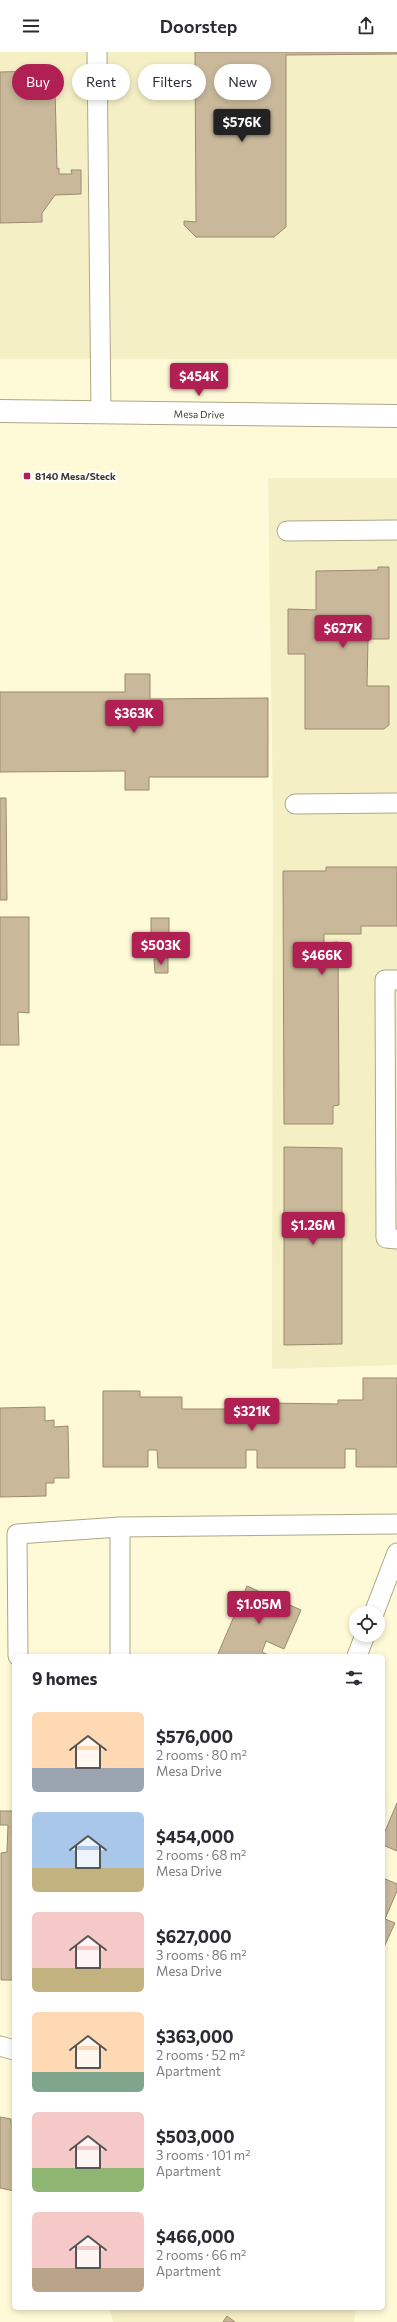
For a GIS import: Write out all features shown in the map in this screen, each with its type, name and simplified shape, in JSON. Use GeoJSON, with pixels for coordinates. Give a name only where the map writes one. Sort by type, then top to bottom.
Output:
{"type":"FeatureCollection","features":[{"type":"Feature","properties":{"kind":"street","name":"Mesa Drive"},"geometry":{"type":"LineString","coordinates":[[0,411],[397,416]]}},
{"type":"Feature","properties":{"kind":"lane"},"geometry":{"type":"LineString","coordinates":[[97,52],[101,412]]}},
{"type":"Feature","properties":{"kind":"lane"},"geometry":{"type":"LineString","coordinates":[[287,531],[397,530]]}},
{"type":"Feature","properties":{"kind":"lane"},"geometry":{"type":"LineString","coordinates":[[295,804],[397,802]]}},
{"type":"Feature","properties":{"kind":"lane"},"geometry":{"type":"LineString","coordinates":[[397,980],[385,980],[386,1238],[397,1238]]}},
{"type":"Feature","properties":{"kind":"lane"},"geometry":{"type":"LineString","coordinates":[[18,1654],[17,1534],[120,1527],[397,1524]]}},
{"type":"Feature","properties":{"kind":"lane"},"geometry":{"type":"LineString","coordinates":[[120,1527],[120,1654]]}},
{"type":"Feature","properties":{"kind":"lane"},"geometry":{"type":"LineString","coordinates":[[377,1606],[397,1553]]}},
{"type":"Feature","properties":{"kind":"lane"},"geometry":{"type":"LineString","coordinates":[[358,1654],[363,1642]]}},
{"type":"Feature","properties":{"kind":"lane"},"geometry":{"type":"LineString","coordinates":[[0,2046],[12,2049]]}},
{"type":"Feature","properties":{"kind":"shaded area"},"geometry":{"type":"Polygon","coordinates":[[[0,52],[397,52],[397,359],[0,359],[0,52]]]}},
{"type":"Feature","properties":{"kind":"shaded area"},"geometry":{"type":"Polygon","coordinates":[[[268,478],[397,478],[397,1365],[272,1369],[273,816],[268,478]]]}},
{"type":"Feature","properties":{"kind":"shaded area"},"geometry":{"type":"Polygon","coordinates":[[[110,2310],[356,2310],[354,2322],[113,2322],[110,2310]]]}},
{"type":"Feature","properties":{"kind":"building"},"geometry":{"type":"Polygon","coordinates":[[[195,52],[397,52],[397,54],[286,55],[286,227],[274,237],[196,237],[184,225],[184,221],[196,222],[195,100],[206,100],[206,64],[195,64],[195,52]]]}},
{"type":"Feature","properties":{"kind":"building"},"geometry":{"type":"Polygon","coordinates":[[[0,72],[12,72],[12,100],[55,100],[57,169],[59,168],[59,174],[72,174],[71,170],[81,170],[81,194],[55,195],[42,213],[42,222],[0,223],[0,72]]]}},
{"type":"Feature","properties":{"kind":"building"},"geometry":{"type":"Polygon","coordinates":[[[378,567],[389,567],[389,639],[368,639],[367,686],[389,686],[389,725],[384,729],[305,729],[305,654],[288,654],[288,609],[316,610],[316,571],[378,570],[378,567]]]}},
{"type":"Feature","properties":{"kind":"building"},"geometry":{"type":"Polygon","coordinates":[[[125,674],[150,674],[150,699],[268,698],[268,777],[149,777],[149,790],[125,790],[125,771],[0,772],[0,692],[125,692],[125,674]]]}},
{"type":"Feature","properties":{"kind":"building"},"geometry":{"type":"Polygon","coordinates":[[[0,798],[6,798],[7,900],[0,900],[0,798]]]}},
{"type":"Feature","properties":{"kind":"building"},"geometry":{"type":"Polygon","coordinates":[[[326,867],[397,867],[397,926],[361,926],[361,934],[324,934],[324,943],[338,942],[339,1105],[333,1106],[333,1124],[284,1124],[283,871],[326,871],[326,867]]]}},
{"type":"Feature","properties":{"kind":"building"},"geometry":{"type":"Polygon","coordinates":[[[0,917],[29,917],[29,1013],[18,1012],[19,1045],[0,1045],[0,917]]]}},
{"type":"Feature","properties":{"kind":"building"},"geometry":{"type":"Polygon","coordinates":[[[151,918],[169,918],[169,949],[151,949],[151,918]]]}},
{"type":"Feature","properties":{"kind":"building"},"geometry":{"type":"Polygon","coordinates":[[[168,958],[168,973],[155,973],[154,959],[168,958]]]}},
{"type":"Feature","properties":{"kind":"building"},"geometry":{"type":"Polygon","coordinates":[[[284,1147],[342,1148],[342,1344],[284,1345],[284,1147]]]}},
{"type":"Feature","properties":{"kind":"building"},"geometry":{"type":"Polygon","coordinates":[[[363,1378],[397,1378],[397,1467],[356,1467],[356,1449],[345,1449],[345,1468],[257,1468],[257,1450],[246,1450],[246,1468],[158,1468],[157,1450],[148,1450],[148,1467],[103,1467],[103,1391],[140,1391],[140,1397],[182,1397],[182,1409],[239,1409],[239,1399],[265,1399],[265,1403],[338,1404],[338,1400],[363,1400],[363,1378]]]}},
{"type":"Feature","properties":{"kind":"building"},"geometry":{"type":"Polygon","coordinates":[[[45,1407],[45,1421],[54,1420],[54,1427],[68,1426],[69,1478],[54,1478],[54,1483],[46,1483],[46,1496],[0,1497],[0,1408],[45,1407]]]}},
{"type":"Feature","properties":{"kind":"building"},"geometry":{"type":"Polygon","coordinates":[[[247,1586],[301,1610],[284,1649],[266,1641],[262,1652],[266,1654],[218,1654],[247,1586]]]}},
{"type":"Feature","properties":{"kind":"building"},"geometry":{"type":"Polygon","coordinates":[[[397,1803],[397,1851],[385,1846],[385,1831],[397,1803]]]}},
{"type":"Feature","properties":{"kind":"building"},"geometry":{"type":"Polygon","coordinates":[[[0,1811],[12,1811],[12,1980],[1,1980],[1,1853],[7,1852],[8,1825],[0,1825],[0,1811]]]}},
{"type":"Feature","properties":{"kind":"building"},"geometry":{"type":"Polygon","coordinates":[[[385,1879],[397,1884],[397,1891],[385,1919],[385,1879]]]}},
{"type":"Feature","properties":{"kind":"building"},"geometry":{"type":"Polygon","coordinates":[[[385,1919],[395,1923],[385,1945],[385,1919]]]}},
{"type":"Feature","properties":{"kind":"building"},"geometry":{"type":"Polygon","coordinates":[[[0,2117],[11,2119],[12,2124],[12,2191],[0,2188],[0,2117]]]}},
{"type":"Feature","properties":{"kind":"building"},"geometry":{"type":"Polygon","coordinates":[[[227,2316],[235,2322],[223,2322],[227,2316]]]}},
{"type":"Feature","properties":{"kind":"place","name":"8140 Mesa/Steck"},"geometry":{"type":"Point","coordinates":[27,476]}}]}
